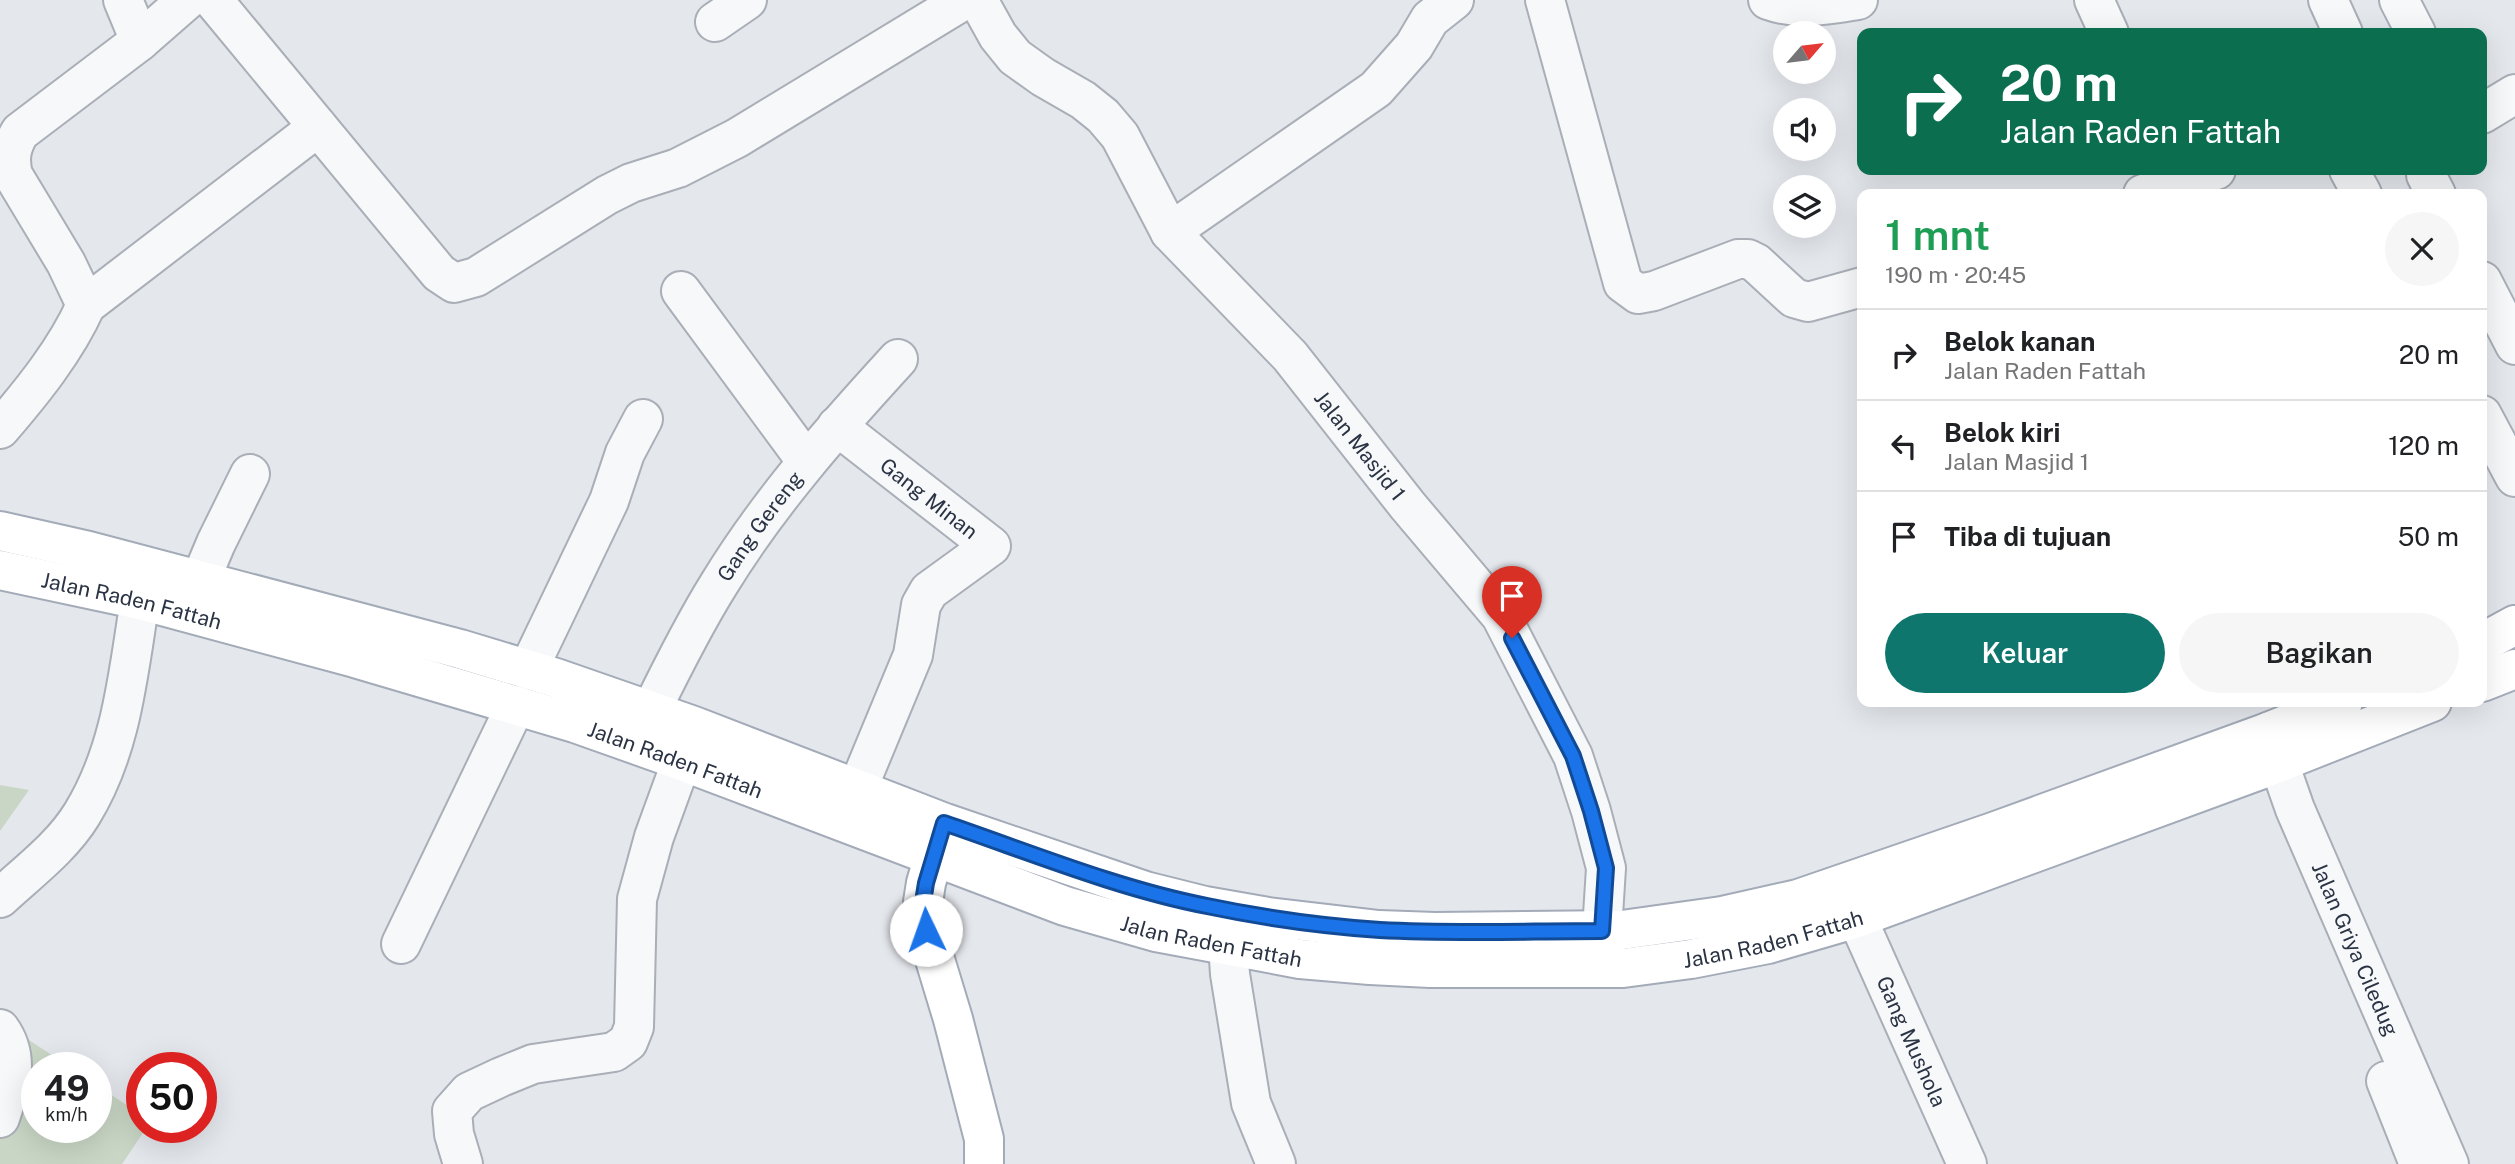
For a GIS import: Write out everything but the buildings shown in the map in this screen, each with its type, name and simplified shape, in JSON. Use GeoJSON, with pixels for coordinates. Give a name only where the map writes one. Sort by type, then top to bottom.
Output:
{"type":"FeatureCollection","features":[{"type":"Feature","properties":{"kind":"main road","name":"Jalan Raden Fattah"},"geometry":{"type":"LineString","coordinates":[[0,531],[201,581],[515,707],[575,723],[681,761],[938,840],[1144,891],[1309,923],[1604,949],[1623,968],[1692,959],[1768,944],[1857,918],[2264,751],[2335,707]]}},
{"type":"Feature","properties":{"kind":"main road","name":"Jalan Raden Fattah"},"geometry":{"type":"LineString","coordinates":[[0,570],[140,600],[324,632],[460,649],[694,726],[857,790],[938,840],[1065,906],[1156,932],[1227,947],[1300,959],[1370,965],[1430,968],[1604,949],[1722,916],[1798,899],[1993,832],[2415,707]]}},
{"type":"Feature","properties":{"kind":"main road"},"geometry":{"type":"LineString","coordinates":[[2487,640],[2515,625]]}},
{"type":"Feature","properties":{"kind":"main road"},"geometry":{"type":"LineString","coordinates":[[2487,680],[2515,669]]}},
{"type":"Feature","properties":{"kind":"main road"},"geometry":{"type":"LineString","coordinates":[[938,840],[923,902],[926,930],[953,1019],[984,1139],[984,1164]]}},
{"type":"Feature","properties":{"kind":"street"},"geometry":{"type":"LineString","coordinates":[[123,0],[140,41]]}},
{"type":"Feature","properties":{"kind":"street"},"geometry":{"type":"LineString","coordinates":[[86,305],[66,262],[13,175],[10,163],[12,146],[20,132],[140,41],[187,0]]}},
{"type":"Feature","properties":{"kind":"street"},"geometry":{"type":"LineString","coordinates":[[214,0],[439,273],[454,283],[476,277],[607,195],[631,183],[678,168],[737,138],[964,0]]}},
{"type":"Feature","properties":{"kind":"street"},"geometry":{"type":"LineString","coordinates":[[715,22],[747,0]]}},
{"type":"Feature","properties":{"kind":"street","name":"Jalan Masjid 1"},"geometry":{"type":"LineString","coordinates":[[978,0],[998,36],[1015,57],[1083,100],[1103,116],[1120,136],[1170,232],[1290,356],[1408,506],[1501,617],[1573,756],[1591,811],[1606,868],[1604,949]]}},
{"type":"Feature","properties":{"kind":"street"},"geometry":{"type":"LineString","coordinates":[[1545,0],[1623,283],[1638,294],[1654,291],[1738,259],[1748,259],[1756,263],[1794,298],[1808,302],[1857,289]]}},
{"type":"Feature","properties":{"kind":"street"},"geometry":{"type":"LineString","coordinates":[[1768,0],[1789,7],[1800,7],[1858,0]]}},
{"type":"Feature","properties":{"kind":"street"},"geometry":{"type":"LineString","coordinates":[[2094,0],[2107,28]]}},
{"type":"Feature","properties":{"kind":"street"},"geometry":{"type":"LineString","coordinates":[[2328,0],[2341,28]]}},
{"type":"Feature","properties":{"kind":"street"},"geometry":{"type":"LineString","coordinates":[[2399,0],[2413,28]]}},
{"type":"Feature","properties":{"kind":"street"},"geometry":{"type":"LineString","coordinates":[[1170,232],[1376,89],[1414,46],[1435,6]]}},
{"type":"Feature","properties":{"kind":"street"},"geometry":{"type":"LineString","coordinates":[[2487,111],[2515,94]]}},
{"type":"Feature","properties":{"kind":"street"},"geometry":{"type":"LineString","coordinates":[[0,429],[58,354],[77,325],[86,305],[318,127]]}},
{"type":"Feature","properties":{"kind":"street"},"geometry":{"type":"LineString","coordinates":[[2164,182],[2194,175]]}},
{"type":"Feature","properties":{"kind":"street"},"geometry":{"type":"LineString","coordinates":[[681,291],[807,462]]}},
{"type":"Feature","properties":{"kind":"street"},"geometry":{"type":"LineString","coordinates":[[2487,291],[2515,345]]}},
{"type":"Feature","properties":{"kind":"street","name":"Gang Gereng"},"geometry":{"type":"LineString","coordinates":[[651,711],[718,585],[773,505],[837,426],[898,359]]}},
{"type":"Feature","properties":{"kind":"street"},"geometry":{"type":"LineString","coordinates":[[528,670],[609,501],[625,453],[643,419]]}},
{"type":"Feature","properties":{"kind":"street"},"geometry":{"type":"LineString","coordinates":[[2487,424],[2515,477]]}},
{"type":"Feature","properties":{"kind":"street","name":"Gang Minan"},"geometry":{"type":"LineString","coordinates":[[837,426],[991,546],[929,591],[921,605],[913,655],[857,790]]}},
{"type":"Feature","properties":{"kind":"street"},"geometry":{"type":"LineString","coordinates":[[201,581],[216,543],[250,474]]}},
{"type":"Feature","properties":{"kind":"street"},"geometry":{"type":"LineString","coordinates":[[0,898],[50,852],[81,816],[104,771],[118,735],[140,600]]}},
{"type":"Feature","properties":{"kind":"street"},"geometry":{"type":"LineString","coordinates":[[401,944],[515,707]]}},
{"type":"Feature","properties":{"kind":"street"},"geometry":{"type":"LineString","coordinates":[[463,1164],[454,1134],[452,1111],[470,1092],[533,1064],[614,1052],[628,1042],[635,1027],[634,958],[638,899],[654,837],[694,726]]}},
{"type":"Feature","properties":{"kind":"street","name":"Jalan Griya Ciledug"},"geometry":{"type":"LineString","coordinates":[[2264,751],[2419,1164]]}},
{"type":"Feature","properties":{"kind":"street","name":"Jalan Griya Ciledug"},"geometry":{"type":"LineString","coordinates":[[2264,751],[2295,809],[2449,1164]]}},
{"type":"Feature","properties":{"kind":"street"},"geometry":{"type":"LineString","coordinates":[[1226,909],[1227,947],[1251,1103],[1276,1164]]}},
{"type":"Feature","properties":{"kind":"street","name":"Gang Mushola"},"geometry":{"type":"LineString","coordinates":[[1857,918],[1967,1164]]}},
{"type":"Feature","properties":{"kind":"street"},"geometry":{"type":"LineString","coordinates":[[0,1029],[12,1053],[13,1078],[0,1118]]}},
{"type":"Feature","properties":{"kind":"green space"},"geometry":{"type":"Polygon","coordinates":[[[0,785],[29,790],[0,831],[0,785]]]}},
{"type":"Feature","properties":{"kind":"green space"},"geometry":{"type":"Polygon","coordinates":[[[0,1021],[47,1052],[21,1052],[21,1143],[112,1143],[112,1095],[126,1105],[126,1143],[136,1143],[122,1164],[0,1164],[0,1021]]]}},
{"type":"Feature","properties":{"kind":"route"},"geometry":{"type":"LineString","coordinates":[[926,930],[923,902],[926,883],[944,823],[1144,891],[1205,906],[1268,917],[1379,930],[1602,931],[1606,868],[1591,811],[1573,756],[1512,638]]}}]}
